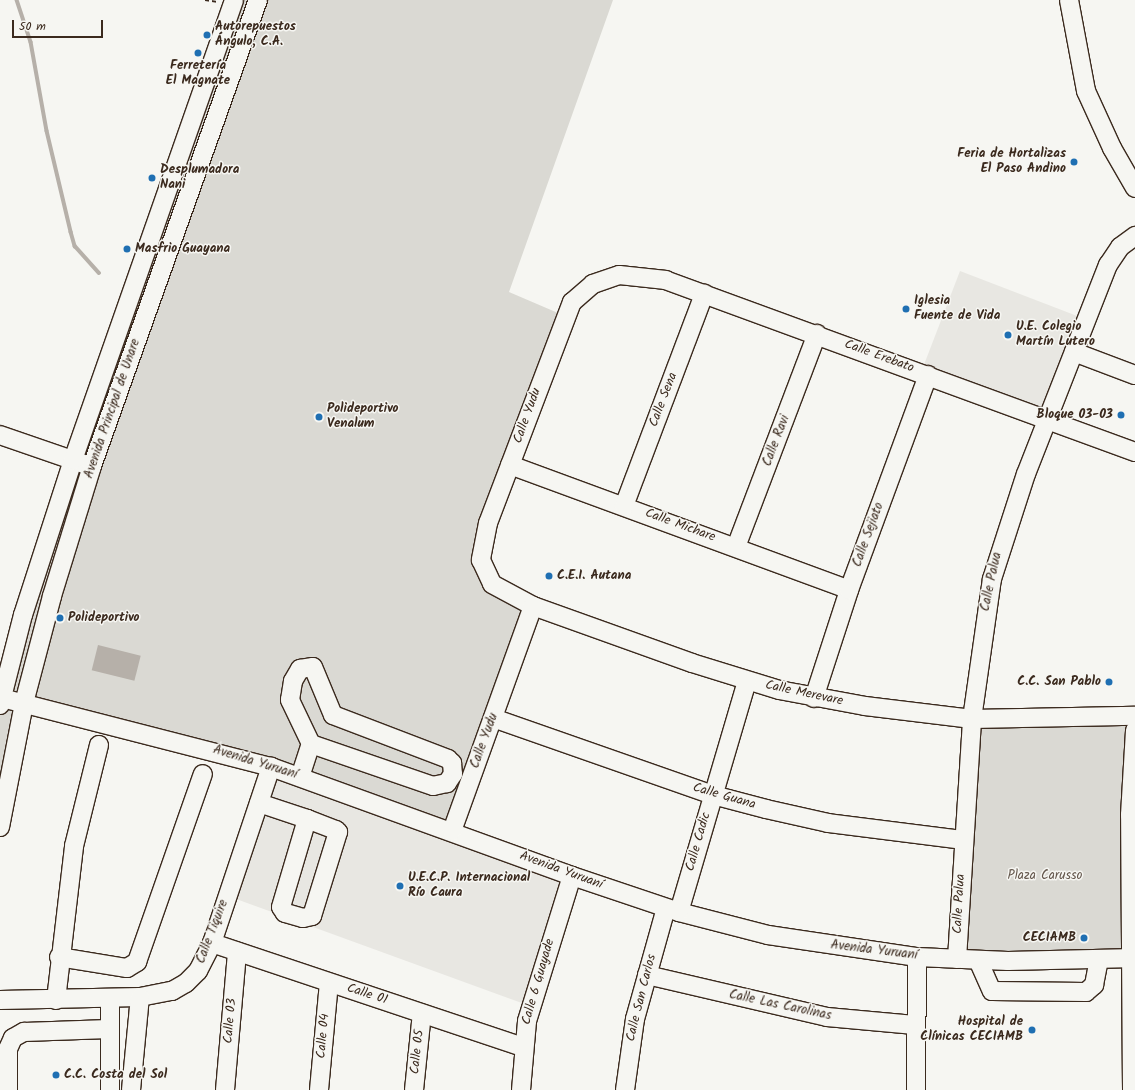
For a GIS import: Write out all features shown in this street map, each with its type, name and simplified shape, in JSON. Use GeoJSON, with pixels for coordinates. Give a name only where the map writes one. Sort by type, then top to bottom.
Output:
{"type":"FeatureCollection","features":[{"type":"Feature","properties":{"kind":"street","name":"Avenida Principal de Unare"},"geometry":{"type":"LineString","coordinates":[[1,701],[23,615],[73,460],[234,0]]}},
{"type":"Feature","properties":{"kind":"street","name":"Avenida Principal de Unare"},"geometry":{"type":"LineString","coordinates":[[0,827],[24,703],[52,596],[92,466],[258,0]]}},
{"type":"Feature","properties":{"kind":"street"},"geometry":{"type":"LineString","coordinates":[[1068,0],[1086,91],[1121,166],[1135,188]]}},
{"type":"Feature","properties":{"kind":"street","name":"Calle Palua"},"geometry":{"type":"LineString","coordinates":[[957,959],[963,840],[972,719],[992,579],[1006,527],[1108,265],[1120,247],[1135,236]]}},
{"type":"Feature","properties":{"kind":"street","name":"Calle Erebato"},"geometry":{"type":"LineString","coordinates":[[619,275],[647,276],[704,294],[817,334],[1135,452]]}},
{"type":"Feature","properties":{"kind":"street","name":"Calle Yudu"},"geometry":{"type":"LineString","coordinates":[[492,584],[481,560],[483,542],[510,465],[572,302],[593,284],[619,275]]}},
{"type":"Feature","properties":{"kind":"street","name":"Calle Sena"},"geometry":{"type":"LineString","coordinates":[[624,506],[704,294]]}},
{"type":"Feature","properties":{"kind":"street","name":"Calle Ravi"},"geometry":{"type":"LineString","coordinates":[[736,547],[817,334]]}},
{"type":"Feature","properties":{"kind":"street"},"geometry":{"type":"LineString","coordinates":[[1074,352],[1135,376]]}},
{"type":"Feature","properties":{"kind":"street","name":"Calle Sejiato"},"geometry":{"type":"LineString","coordinates":[[814,698],[849,590],[928,375]]}},
{"type":"Feature","properties":{"kind":"street"},"geometry":{"type":"LineString","coordinates":[[0,435],[92,466]]}},
{"type":"Feature","properties":{"kind":"street","name":"Calle Michare"},"geometry":{"type":"LineString","coordinates":[[510,465],[736,547],[849,590]]}},
{"type":"Feature","properties":{"kind":"street","name":"Calle Merevare"},"geometry":{"type":"LineString","coordinates":[[492,584],[533,606],[747,681],[814,698],[972,719],[1135,716]]}},
{"type":"Feature","properties":{"kind":"street","name":"Calle Yudu"},"geometry":{"type":"LineString","coordinates":[[452,832],[533,606]]}},
{"type":"Feature","properties":{"kind":"street"},"geometry":{"type":"LineString","coordinates":[[300,777],[311,744],[290,700],[293,681],[300,669],[307,666],[318,671],[333,715],[448,758],[452,763],[453,774],[447,783],[433,786],[311,744]]}},
{"type":"Feature","properties":{"kind":"street","name":"Calle Cadic"},"geometry":{"type":"LineString","coordinates":[[672,910],[713,795],[747,681]]}},
{"type":"Feature","properties":{"kind":"street","name":"Avenida Yuruaní"},"geometry":{"type":"LineString","coordinates":[[1,701],[24,703],[271,766],[572,876],[672,910],[809,943],[917,957],[978,960],[1133,958]]}},
{"type":"Feature","properties":{"kind":"street","name":"Calle Guana"},"geometry":{"type":"LineString","coordinates":[[493,718],[713,795],[828,823],[963,840]]}},
{"type":"Feature","properties":{"kind":"street"},"geometry":{"type":"LineString","coordinates":[[1132,1090],[1133,958],[1130,815],[1135,730]]}},
{"type":"Feature","properties":{"kind":"street"},"geometry":{"type":"LineString","coordinates":[[56,1000],[59,957],[74,846],[99,745]]}},
{"type":"Feature","properties":{"kind":"street","name":"Calle Tiquire"},"geometry":{"type":"LineString","coordinates":[[0,1000],[140,997],[172,991],[186,983],[198,971],[212,943],[271,766]]}},
{"type":"Feature","properties":{"kind":"street"},"geometry":{"type":"LineString","coordinates":[[59,957],[119,968],[133,967],[137,962],[203,774]]}},
{"type":"Feature","properties":{"kind":"street"},"geometry":{"type":"LineString","coordinates":[[259,803],[307,819],[336,830],[339,835],[312,916],[303,918],[285,913],[281,907],[307,819]]}},
{"type":"Feature","properties":{"kind":"street","name":"Calle 6 Guayade"},"geometry":{"type":"LineString","coordinates":[[521,1090],[522,1046],[534,990],[572,876]]}},
{"type":"Feature","properties":{"kind":"street","name":"Calle San Carlos"},"geometry":{"type":"LineString","coordinates":[[626,1090],[630,1044],[647,975],[672,910]]}},
{"type":"Feature","properties":{"kind":"street","name":"Calle 01"},"geometry":{"type":"LineString","coordinates":[[212,943],[522,1046]]}},
{"type":"Feature","properties":{"kind":"street","name":"Calle 03"},"geometry":{"type":"LineString","coordinates":[[225,1090],[237,952]]}},
{"type":"Feature","properties":{"kind":"street"},"geometry":{"type":"LineString","coordinates":[[916,1090],[915,1025],[917,957]]}},
{"type":"Feature","properties":{"kind":"street"},"geometry":{"type":"LineString","coordinates":[[978,960],[992,991],[1086,992],[1094,985],[1099,959]]}},
{"type":"Feature","properties":{"kind":"street","name":"Calle Las Carolinas"},"geometry":{"type":"LineString","coordinates":[[647,975],[826,1017],[915,1025]]}},
{"type":"Feature","properties":{"kind":"street","name":"Calle 04"},"geometry":{"type":"LineString","coordinates":[[319,1090],[329,982]]}},
{"type":"Feature","properties":{"kind":"street"},"geometry":{"type":"LineString","coordinates":[[131,1090],[140,997]]}},
{"type":"Feature","properties":{"kind":"street"},"geometry":{"type":"LineString","coordinates":[[110,998],[110,1090]]}},
{"type":"Feature","properties":{"kind":"street","name":"Calle 05"},"geometry":{"type":"LineString","coordinates":[[414,1090],[422,1013]]}},
{"type":"Feature","properties":{"kind":"street"},"geometry":{"type":"LineString","coordinates":[[8,1090],[8,1049],[13,1038],[24,1032],[109,1029]]}},
{"type":"Feature","properties":{"kind":"shaded area","name":"U.E. Colegio Martín Lutero"},"geometry":{"type":"Polygon","coordinates":[[[960,271],[1087,320],[1048,421],[921,372],[960,271]]]}},
{"type":"Feature","properties":{"kind":"shaded area"},"geometry":{"type":"Polygon","coordinates":[[[98,645],[141,656],[134,681],[92,670],[98,645]]]}},
{"type":"Feature","properties":{"kind":"shaded area","name":"U.E.C.P. Internacional Río Caura"},"geometry":{"type":"Polygon","coordinates":[[[271,767],[572,876],[525,1004],[224,895],[271,767]]]}},
{"type":"Feature","properties":{"kind":"green space","name":"Polideportivo Venalum"},"geometry":{"type":"Polygon","coordinates":[[[234,0],[613,0],[509,292],[565,316],[488,523],[484,573],[533,606],[452,831],[271,767],[24,703],[0,827],[0,705],[234,0]]]}},
{"type":"Feature","properties":{"kind":"green space","name":"Plaza Carusso"},"geometry":{"type":"Polygon","coordinates":[[[972,713],[1135,716],[1131,958],[968,955],[972,713]]]}},
{"type":"Feature","properties":{"kind":"waterway"},"geometry":{"type":"LineString","coordinates":[[17,0],[31,42],[47,131],[75,246],[99,273]]}},
{"type":"Feature","properties":{"kind":"place","name":"Autorepuestos Ángulo, C.A."},"geometry":{"type":"Point","coordinates":[207,35]}},
{"type":"Feature","properties":{"kind":"place","name":"Ferretería El Magnate"},"geometry":{"type":"Point","coordinates":[198,53]}},
{"type":"Feature","properties":{"kind":"place","name":"Feria de Hortalizas El Paso Andino"},"geometry":{"type":"Point","coordinates":[1074,162]}},
{"type":"Feature","properties":{"kind":"place","name":"Desplumadora Nani"},"geometry":{"type":"Point","coordinates":[152,178]}},
{"type":"Feature","properties":{"kind":"place","name":"Masfrio Guayana"},"geometry":{"type":"Point","coordinates":[127,249]}},
{"type":"Feature","properties":{"kind":"place","name":"Iglesia Fuente de Vida"},"geometry":{"type":"Point","coordinates":[906,309]}},
{"type":"Feature","properties":{"kind":"place","name":"U.E. Colegio Martín Lutero"},"geometry":{"type":"Point","coordinates":[1008,335]}},
{"type":"Feature","properties":{"kind":"place","name":"Bloque 03-03"},"geometry":{"type":"Point","coordinates":[1121,415]}},
{"type":"Feature","properties":{"kind":"place","name":"Polideportivo Venalum"},"geometry":{"type":"Point","coordinates":[319,417]}},
{"type":"Feature","properties":{"kind":"place","name":"C.E.I. Autana"},"geometry":{"type":"Point","coordinates":[549,576]}},
{"type":"Feature","properties":{"kind":"place","name":"Polideportivo"},"geometry":{"type":"Point","coordinates":[60,618]}},
{"type":"Feature","properties":{"kind":"place","name":"C.C. San Pablo"},"geometry":{"type":"Point","coordinates":[1109,682]}},
{"type":"Feature","properties":{"kind":"place","name":"U.E.C.P. Internacional Río Caura"},"geometry":{"type":"Point","coordinates":[400,886]}},
{"type":"Feature","properties":{"kind":"place","name":"CECIAMB"},"geometry":{"type":"Point","coordinates":[1084,938]}},
{"type":"Feature","properties":{"kind":"place","name":"Hospital de Clínicas CECIAMB"},"geometry":{"type":"Point","coordinates":[1032,1030]}},
{"type":"Feature","properties":{"kind":"place","name":"C.C. Costa del Sol"},"geometry":{"type":"Point","coordinates":[56,1075]}}]}
